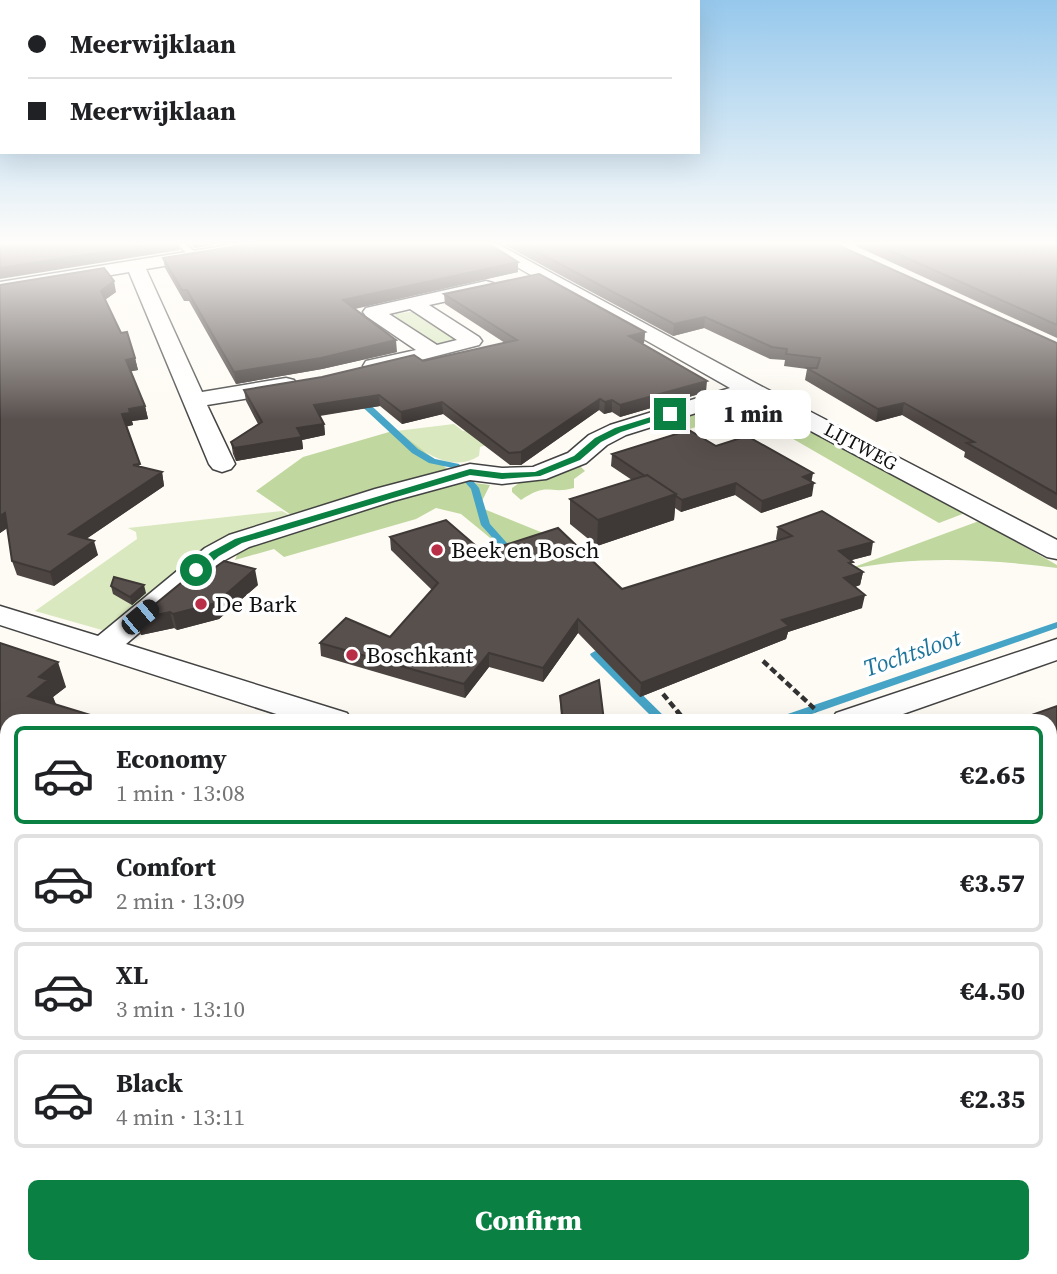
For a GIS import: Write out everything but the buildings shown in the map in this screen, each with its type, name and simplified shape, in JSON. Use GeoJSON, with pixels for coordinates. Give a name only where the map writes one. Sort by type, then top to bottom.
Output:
{"type":"FeatureCollection","features":[{"type":"Feature","properties":{"kind":"street"},"geometry":{"type":"LineString","coordinates":[[151,301],[222,464]]}},
{"type":"Feature","properties":{"kind":"street"},"geometry":{"type":"LineString","coordinates":[[420,301],[373,312],[432,351]]}},
{"type":"Feature","properties":{"kind":"street","name":"LIJTWEG"},"geometry":{"type":"LineString","coordinates":[[590,301],[749,389],[1057,551]]}},
{"type":"Feature","properties":{"kind":"street"},"geometry":{"type":"LineString","coordinates":[[359,369],[472,341],[413,303]]}},
{"type":"Feature","properties":{"kind":"street"},"geometry":{"type":"LineString","coordinates":[[194,400],[310,381]]}},
{"type":"Feature","properties":{"kind":"street"},"geometry":{"type":"LineString","coordinates":[[103,648],[215,554],[239,541],[462,474],[537,474],[577,458],[598,440],[618,430],[749,389]]}},
{"type":"Feature","properties":{"kind":"street"},"geometry":{"type":"LineString","coordinates":[[0,615],[313,714]]}},
{"type":"Feature","properties":{"kind":"street"},"geometry":{"type":"LineString","coordinates":[[848,714],[1057,649]]}},
{"type":"Feature","properties":{"kind":"path"},"geometry":{"type":"LineString","coordinates":[[764,661],[805,700],[828,714]]}},
{"type":"Feature","properties":{"kind":"path"},"geometry":{"type":"LineString","coordinates":[[663,694],[679,714]]}},
{"type":"Feature","properties":{"kind":"green space"},"geometry":{"type":"Polygon","coordinates":[[[417,311],[459,341],[441,346],[432,343],[396,318],[395,314],[417,311]]]}},
{"type":"Feature","properties":{"kind":"green space"},"geometry":{"type":"Polygon","coordinates":[[[751,396],[965,513],[939,523],[781,432],[765,430],[731,416],[680,432],[651,424],[751,396]]]}},
{"type":"Feature","properties":{"kind":"green space"},"geometry":{"type":"Polygon","coordinates":[[[454,424],[463,431],[474,430],[492,443],[480,447],[479,456],[468,461],[446,461],[414,445],[396,431],[454,424]]]}},
{"type":"Feature","properties":{"kind":"green space"},"geometry":{"type":"Polygon","coordinates":[[[396,430],[453,473],[297,519],[256,491],[303,457],[396,430]]]}},
{"type":"Feature","properties":{"kind":"green space"},"geometry":{"type":"Polygon","coordinates":[[[578,464],[585,471],[574,479],[574,488],[537,491],[521,500],[512,492],[512,488],[522,481],[578,464]]]}},
{"type":"Feature","properties":{"kind":"green space"},"geometry":{"type":"Polygon","coordinates":[[[453,480],[490,485],[479,507],[553,537],[511,555],[461,514],[436,508],[416,519],[284,557],[274,549],[235,560],[241,545],[453,480]]]}},
{"type":"Feature","properties":{"kind":"green space"},"geometry":{"type":"Polygon","coordinates":[[[282,511],[297,519],[236,538],[109,632],[35,611],[137,539],[136,532],[128,528],[282,511]]]}},
{"type":"Feature","properties":{"kind":"green space"},"geometry":{"type":"Polygon","coordinates":[[[979,521],[1057,565],[1057,568],[1004,562],[925,560],[846,570],[979,521]]]}},
{"type":"Feature","properties":{"kind":"waterway"},"geometry":{"type":"LineString","coordinates":[[358,398],[415,451],[432,461],[456,466],[475,488],[486,525],[512,554]]}},
{"type":"Feature","properties":{"kind":"waterway","name":"Tochtsloot"},"geometry":{"type":"LineString","coordinates":[[800,714],[1057,625]]}},
{"type":"Feature","properties":{"kind":"waterway"},"geometry":{"type":"LineString","coordinates":[[595,654],[656,714]]}},
{"type":"Feature","properties":{"kind":"place","name":"Beek en Bosch"},"geometry":{"type":"Point","coordinates":[437,550]}},
{"type":"Feature","properties":{"kind":"place","name":"De Bark"},"geometry":{"type":"Point","coordinates":[201,604]}},
{"type":"Feature","properties":{"kind":"place","name":"Boschkant"},"geometry":{"type":"Point","coordinates":[352,655]}},
{"type":"Feature","properties":{"kind":"route"},"geometry":{"type":"LineString","coordinates":[[196,570],[215,554],[239,541],[384,495],[470,472],[502,476],[537,474],[559,467],[577,458],[598,440],[618,430],[670,414]]}}]}
